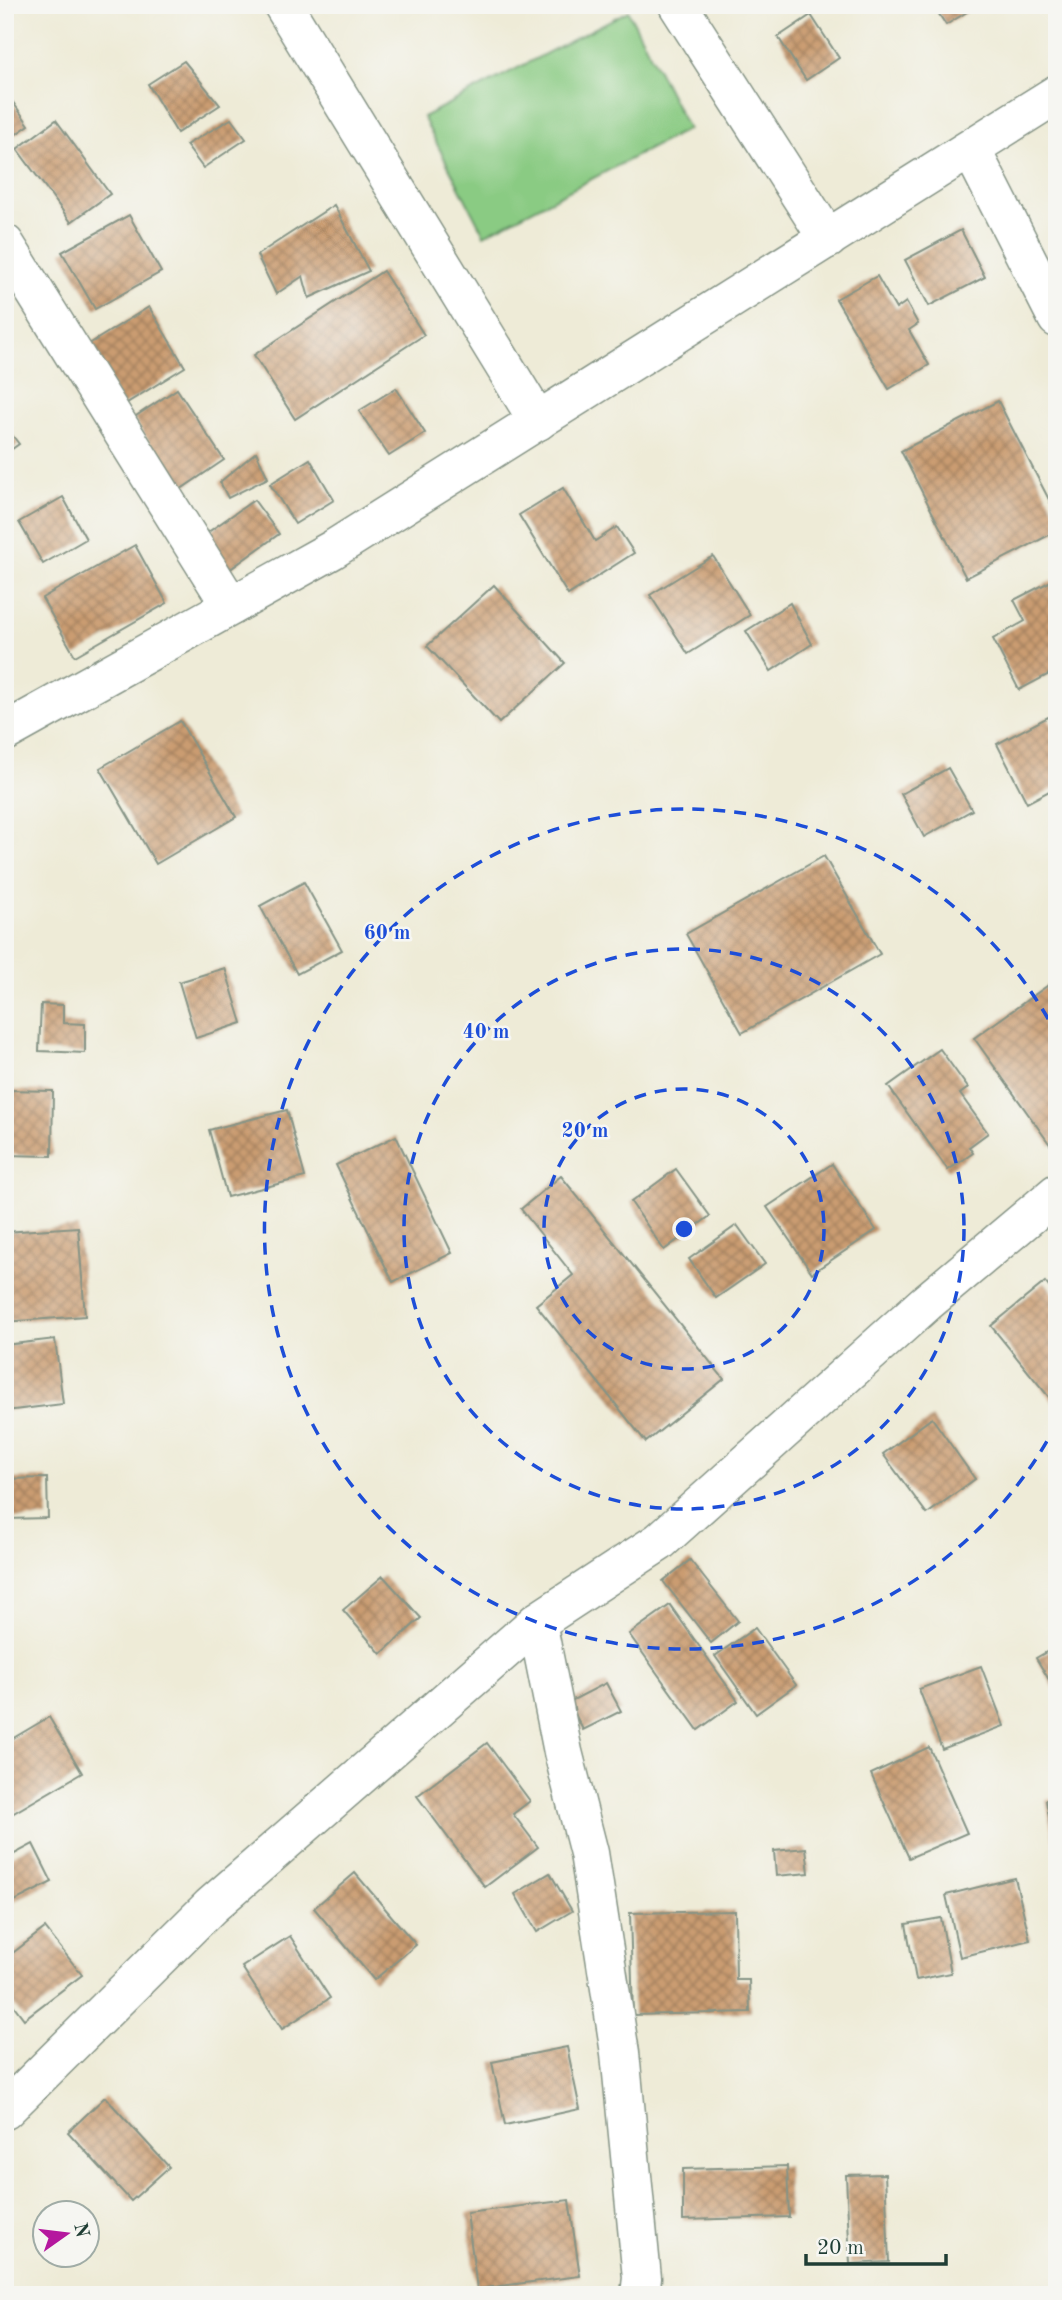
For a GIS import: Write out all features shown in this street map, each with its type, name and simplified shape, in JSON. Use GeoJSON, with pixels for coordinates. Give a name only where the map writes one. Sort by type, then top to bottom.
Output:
{"type":"FeatureCollection","features":[{"type":"Feature","properties":{"kind":"street"},"geometry":{"type":"LineString","coordinates":[[283,5],[538,421]]}},
{"type":"Feature","properties":{"kind":"street"},"geometry":{"type":"LineString","coordinates":[[678,5],[828,239]]}},
{"type":"Feature","properties":{"kind":"street"},"geometry":{"type":"LineString","coordinates":[[5,732],[332,550],[1057,94]]}},
{"type":"Feature","properties":{"kind":"street"},"geometry":{"type":"LineString","coordinates":[[971,149],[1057,318]]}},
{"type":"Feature","properties":{"kind":"street"},"geometry":{"type":"LineString","coordinates":[[5,244],[231,606]]}},
{"type":"Feature","properties":{"kind":"street"},"geometry":{"type":"LineString","coordinates":[[5,2110],[211,1906],[537,1622],[659,1542],[926,1303],[1057,1194]]}},
{"type":"Feature","properties":{"kind":"street"},"geometry":{"type":"LineString","coordinates":[[537,1622],[563,1752],[589,1853],[620,2053],[642,2278],[640,2295]]}},
{"type":"Feature","properties":{"kind":"green space"},"geometry":{"type":"Polygon","coordinates":[[[628,11],[688,129],[484,235],[423,117],[628,11]]]}},
{"type":"Feature","properties":{"kind":"building"},"geometry":{"type":"Polygon","coordinates":[[[933,5],[978,5],[946,25],[933,5]]]}},
{"type":"Feature","properties":{"kind":"building"},"geometry":{"type":"Polygon","coordinates":[[[811,15],[839,58],[806,80],[778,37],[811,15]]]}},
{"type":"Feature","properties":{"kind":"building"},"geometry":{"type":"Polygon","coordinates":[[[184,61],[220,105],[177,133],[148,84],[184,61]]]}},
{"type":"Feature","properties":{"kind":"building"},"geometry":{"type":"Polygon","coordinates":[[[5,91],[29,125],[5,142],[5,91]]]}},
{"type":"Feature","properties":{"kind":"building"},"geometry":{"type":"Polygon","coordinates":[[[231,119],[246,139],[203,168],[186,145],[231,119]]]}},
{"type":"Feature","properties":{"kind":"building"},"geometry":{"type":"Polygon","coordinates":[[[56,120],[110,194],[71,222],[17,149],[56,120]]]}},
{"type":"Feature","properties":{"kind":"building"},"geometry":{"type":"Polygon","coordinates":[[[334,205],[369,271],[309,298],[303,276],[276,294],[257,255],[334,205]]]}},
{"type":"Feature","properties":{"kind":"building"},"geometry":{"type":"Polygon","coordinates":[[[129,215],[161,272],[95,309],[62,252],[129,215]]]}},
{"type":"Feature","properties":{"kind":"building"},"geometry":{"type":"Polygon","coordinates":[[[961,230],[985,277],[929,306],[905,260],[961,230]]]}},
{"type":"Feature","properties":{"kind":"building"},"geometry":{"type":"Polygon","coordinates":[[[383,271],[424,335],[295,419],[254,355],[383,271]]]}},
{"type":"Feature","properties":{"kind":"building"},"geometry":{"type":"Polygon","coordinates":[[[877,276],[896,309],[906,302],[918,324],[909,330],[929,365],[889,389],[836,299],[877,276]]]}},
{"type":"Feature","properties":{"kind":"building"},"geometry":{"type":"Polygon","coordinates":[[[149,307],[185,367],[122,406],[86,346],[149,307]]]}},
{"type":"Feature","properties":{"kind":"building"},"geometry":{"type":"Polygon","coordinates":[[[396,388],[425,433],[389,456],[359,411],[396,388]]]}},
{"type":"Feature","properties":{"kind":"building"},"geometry":{"type":"Polygon","coordinates":[[[177,389],[224,460],[181,489],[133,418],[177,389]]]}},
{"type":"Feature","properties":{"kind":"building"},"geometry":{"type":"Polygon","coordinates":[[[998,401],[1057,515],[1057,531],[966,578],[901,451],[998,401]]]}},
{"type":"Feature","properties":{"kind":"building"},"geometry":{"type":"Polygon","coordinates":[[[5,426],[19,444],[5,454],[5,426]]]}},
{"type":"Feature","properties":{"kind":"building"},"geometry":{"type":"Polygon","coordinates":[[[256,452],[268,478],[228,498],[220,482],[256,452]]]}},
{"type":"Feature","properties":{"kind":"building"},"geometry":{"type":"Polygon","coordinates":[[[310,459],[334,500],[295,524],[270,484],[310,459]]]}},
{"type":"Feature","properties":{"kind":"building"},"geometry":{"type":"Polygon","coordinates":[[[563,488],[595,541],[617,527],[634,553],[568,595],[519,515],[563,488]]]}},
{"type":"Feature","properties":{"kind":"building"},"geometry":{"type":"Polygon","coordinates":[[[63,497],[86,539],[43,564],[19,522],[63,497]]]}},
{"type":"Feature","properties":{"kind":"building"},"geometry":{"type":"Polygon","coordinates":[[[254,500],[279,534],[229,570],[204,535],[254,500]]]}},
{"type":"Feature","properties":{"kind":"building"},"geometry":{"type":"Polygon","coordinates":[[[135,545],[167,603],[75,656],[42,598],[135,545]]]}},
{"type":"Feature","properties":{"kind":"building"},"geometry":{"type":"Polygon","coordinates":[[[713,556],[750,615],[688,654],[650,595],[713,556]]]}},
{"type":"Feature","properties":{"kind":"building"},"geometry":{"type":"Polygon","coordinates":[[[1057,578],[1057,670],[1019,690],[993,639],[1025,621],[1014,600],[1057,578]]]}},
{"type":"Feature","properties":{"kind":"building"},"geometry":{"type":"Polygon","coordinates":[[[494,585],[565,663],[499,723],[427,646],[494,585]]]}},
{"type":"Feature","properties":{"kind":"building"},"geometry":{"type":"Polygon","coordinates":[[[790,603],[812,644],[771,671],[746,631],[790,603]]]}},
{"type":"Feature","properties":{"kind":"building"},"geometry":{"type":"Polygon","coordinates":[[[1048,717],[1057,733],[1057,787],[1027,803],[997,744],[1048,717]]]}},
{"type":"Feature","properties":{"kind":"building"},"geometry":{"type":"Polygon","coordinates":[[[180,721],[236,817],[156,864],[100,768],[180,721]]]}},
{"type":"Feature","properties":{"kind":"building"},"geometry":{"type":"Polygon","coordinates":[[[948,768],[972,810],[924,837],[901,794],[948,768]]]}},
{"type":"Feature","properties":{"kind":"building"},"geometry":{"type":"Polygon","coordinates":[[[824,856],[880,954],[742,1033],[686,934],[824,856]]]}},
{"type":"Feature","properties":{"kind":"building"},"geometry":{"type":"Polygon","coordinates":[[[304,882],[342,950],[297,974],[260,906],[304,882]]]}},
{"type":"Feature","properties":{"kind":"building"},"geometry":{"type":"Polygon","coordinates":[[[225,968],[242,1023],[196,1038],[179,982],[225,968]]]}},
{"type":"Feature","properties":{"kind":"building"},"geometry":{"type":"Polygon","coordinates":[[[1057,979],[1057,1142],[1051,1146],[974,1038],[1057,979]]]}},
{"type":"Feature","properties":{"kind":"building"},"geometry":{"type":"Polygon","coordinates":[[[41,1004],[63,1005],[63,1023],[85,1024],[85,1053],[39,1051],[41,1004]]]}},
{"type":"Feature","properties":{"kind":"building"},"geometry":{"type":"Polygon","coordinates":[[[940,1049],[968,1088],[960,1094],[988,1133],[969,1147],[973,1153],[948,1170],[888,1086],[940,1049]]]}},
{"type":"Feature","properties":{"kind":"building"},"geometry":{"type":"Polygon","coordinates":[[[5,1090],[53,1091],[52,1156],[5,1155],[5,1090]]]}},
{"type":"Feature","properties":{"kind":"building"},"geometry":{"type":"Polygon","coordinates":[[[287,1110],[305,1177],[227,1197],[209,1130],[287,1110]]]}},
{"type":"Feature","properties":{"kind":"building"},"geometry":{"type":"Polygon","coordinates":[[[396,1136],[452,1253],[393,1282],[336,1165],[396,1136]]]}},
{"type":"Feature","properties":{"kind":"building"},"geometry":{"type":"Polygon","coordinates":[[[832,1164],[876,1230],[812,1273],[767,1207],[832,1164]]]}},
{"type":"Feature","properties":{"kind":"building"},"geometry":{"type":"Polygon","coordinates":[[[676,1169],[710,1216],[664,1250],[631,1202],[676,1169]]]}},
{"type":"Feature","properties":{"kind":"building"},"geometry":{"type":"Polygon","coordinates":[[[561,1176],[724,1379],[646,1442],[536,1305],[573,1275],[521,1209],[561,1176]]]}},
{"type":"Feature","properties":{"kind":"building"},"geometry":{"type":"Polygon","coordinates":[[[737,1225],[765,1264],[716,1298],[689,1259],[737,1225]]]}},
{"type":"Feature","properties":{"kind":"building"},"geometry":{"type":"Polygon","coordinates":[[[78,1227],[85,1316],[5,1322],[5,1232],[78,1227]]]}},
{"type":"Feature","properties":{"kind":"building"},"geometry":{"type":"Polygon","coordinates":[[[1045,1282],[1057,1297],[1057,1407],[991,1326],[1045,1282]]]}},
{"type":"Feature","properties":{"kind":"building"},"geometry":{"type":"Polygon","coordinates":[[[55,1339],[63,1404],[5,1411],[5,1345],[55,1339]]]}},
{"type":"Feature","properties":{"kind":"building"},"geometry":{"type":"Polygon","coordinates":[[[932,1418],[975,1479],[927,1514],[883,1454],[932,1418]]]}},
{"type":"Feature","properties":{"kind":"building"},"geometry":{"type":"Polygon","coordinates":[[[47,1478],[48,1518],[5,1519],[5,1479],[47,1478]]]}},
{"type":"Feature","properties":{"kind":"building"},"geometry":{"type":"Polygon","coordinates":[[[690,1560],[738,1621],[711,1643],[663,1581],[690,1560]]]}},
{"type":"Feature","properties":{"kind":"building"},"geometry":{"type":"Polygon","coordinates":[[[383,1576],[421,1618],[381,1654],[343,1610],[383,1576]]]}},
{"type":"Feature","properties":{"kind":"building"},"geometry":{"type":"Polygon","coordinates":[[[670,1605],[738,1701],[698,1730],[629,1634],[670,1605]]]}},
{"type":"Feature","properties":{"kind":"building"},"geometry":{"type":"Polygon","coordinates":[[[755,1628],[796,1685],[756,1714],[715,1656],[755,1628]]]}},
{"type":"Feature","properties":{"kind":"building"},"geometry":{"type":"Polygon","coordinates":[[[1057,1646],[1057,1693],[1036,1658],[1057,1646]]]}},
{"type":"Feature","properties":{"kind":"building"},"geometry":{"type":"Polygon","coordinates":[[[981,1666],[1004,1726],[942,1749],[919,1689],[981,1666]]]}},
{"type":"Feature","properties":{"kind":"building"},"geometry":{"type":"Polygon","coordinates":[[[606,1683],[621,1711],[583,1730],[569,1702],[606,1683]]]}},
{"type":"Feature","properties":{"kind":"building"},"geometry":{"type":"Polygon","coordinates":[[[49,1717],[82,1773],[5,1818],[5,1743],[49,1717]]]}},
{"type":"Feature","properties":{"kind":"building"},"geometry":{"type":"Polygon","coordinates":[[[487,1743],[530,1801],[513,1814],[538,1847],[485,1887],[417,1796],[487,1743]]]}},
{"type":"Feature","properties":{"kind":"building"},"geometry":{"type":"Polygon","coordinates":[[[929,1747],[967,1833],[909,1858],[871,1774],[929,1747]]]}},
{"type":"Feature","properties":{"kind":"building"},"geometry":{"type":"Polygon","coordinates":[[[1057,1798],[1057,1852],[1055,1852],[1046,1800],[1057,1798]]]}},
{"type":"Feature","properties":{"kind":"building"},"geometry":{"type":"Polygon","coordinates":[[[33,1844],[52,1882],[7,1905],[5,1859],[33,1844]]]}},
{"type":"Feature","properties":{"kind":"building"},"geometry":{"type":"Polygon","coordinates":[[[806,1848],[809,1873],[776,1876],[774,1851],[806,1848]]]}},
{"type":"Feature","properties":{"kind":"building"},"geometry":{"type":"Polygon","coordinates":[[[355,1873],[416,1945],[374,1980],[314,1908],[355,1873]]]}},
{"type":"Feature","properties":{"kind":"building"},"geometry":{"type":"Polygon","coordinates":[[[550,1873],[572,1911],[537,1932],[515,1894],[550,1873]]]}},
{"type":"Feature","properties":{"kind":"building"},"geometry":{"type":"Polygon","coordinates":[[[1015,1878],[1030,1940],[960,1957],[946,1895],[1015,1878]]]}},
{"type":"Feature","properties":{"kind":"building"},"geometry":{"type":"Polygon","coordinates":[[[735,1911],[736,1980],[749,1980],[750,2012],[633,2015],[630,1913],[735,1911]]]}},
{"type":"Feature","properties":{"kind":"building"},"geometry":{"type":"Polygon","coordinates":[[[941,1918],[951,1973],[916,1980],[906,1924],[941,1918]]]}},
{"type":"Feature","properties":{"kind":"building"},"geometry":{"type":"Polygon","coordinates":[[[45,1928],[82,1975],[24,2019],[5,1994],[5,1959],[45,1928]]]}},
{"type":"Feature","properties":{"kind":"building"},"geometry":{"type":"Polygon","coordinates":[[[290,1936],[330,1998],[282,2029],[242,1967],[290,1936]]]}},
{"type":"Feature","properties":{"kind":"building"},"geometry":{"type":"Polygon","coordinates":[[[567,2047],[580,2109],[505,2125],[492,2062],[567,2047]]]}},
{"type":"Feature","properties":{"kind":"building"},"geometry":{"type":"Polygon","coordinates":[[[105,2097],[169,2167],[131,2201],[68,2132],[105,2097]]]}},
{"type":"Feature","properties":{"kind":"building"},"geometry":{"type":"Polygon","coordinates":[[[787,2166],[789,2217],[683,2220],[683,2169],[787,2166]]]}},
{"type":"Feature","properties":{"kind":"building"},"geometry":{"type":"Polygon","coordinates":[[[885,2174],[889,2262],[850,2264],[846,2175],[885,2174]]]}},
{"type":"Feature","properties":{"kind":"building"},"geometry":{"type":"Polygon","coordinates":[[[569,2200],[580,2276],[477,2289],[467,2213],[569,2200]]]}}]}
